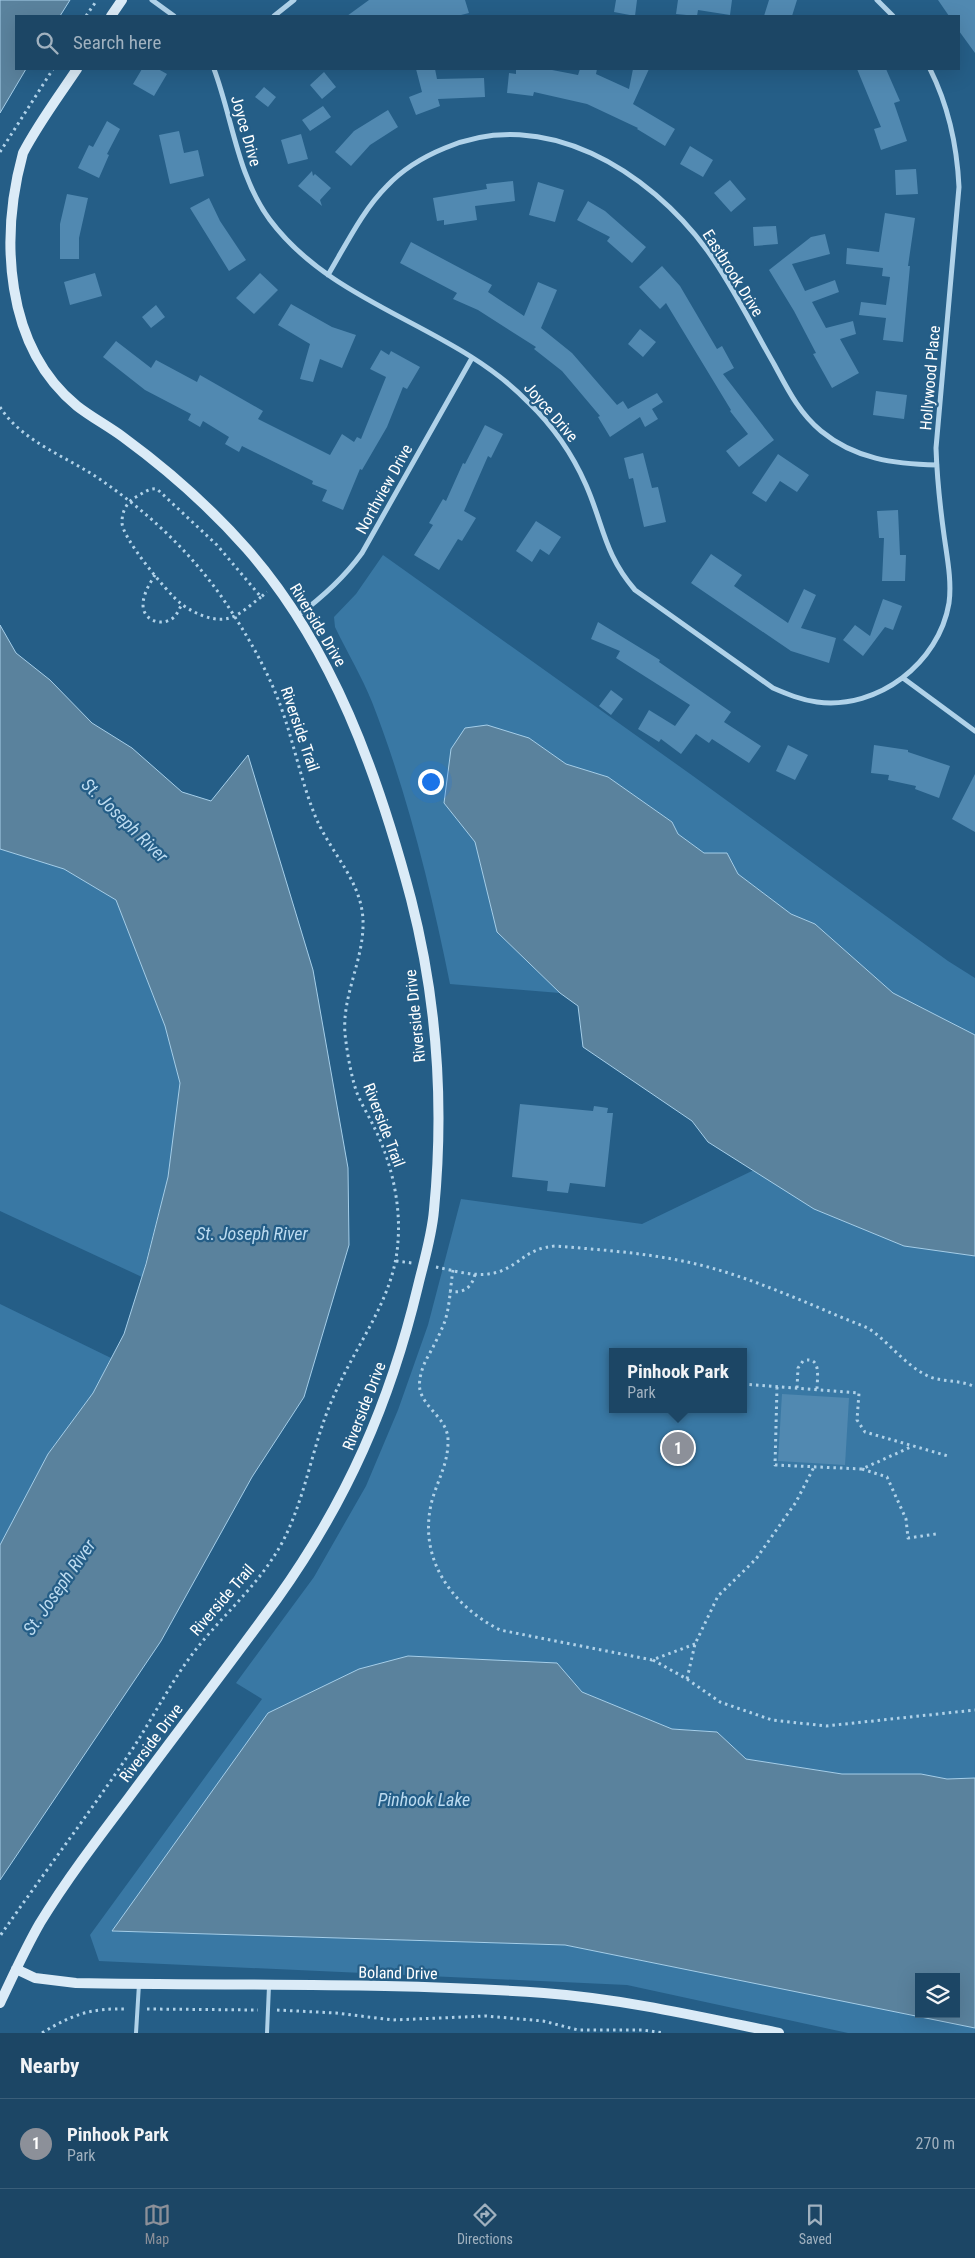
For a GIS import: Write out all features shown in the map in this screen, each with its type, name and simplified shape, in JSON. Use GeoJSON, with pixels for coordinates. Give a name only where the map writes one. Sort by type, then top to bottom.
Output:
{"type":"FeatureCollection","features":[{"type":"Feature","properties":{"kind":"street"},"geometry":{"type":"LineString","coordinates":[[112,15],[122,0]]}},
{"type":"Feature","properties":{"kind":"street"},"geometry":{"type":"LineString","coordinates":[[152,0],[173,15]]}},
{"type":"Feature","properties":{"kind":"street"},"geometry":{"type":"LineString","coordinates":[[275,15],[294,0]]}},
{"type":"Feature","properties":{"kind":"street"},"geometry":{"type":"LineString","coordinates":[[877,0],[892,15]]}},
{"type":"Feature","properties":{"kind":"street","name":"Riverside Drive"},"geometry":{"type":"LineString","coordinates":[[0,2003],[38,1928],[69,1877],[271,1607],[315,1543],[353,1475],[384,1404],[406,1334],[434,1216],[438,1142],[438,1088],[427,971],[411,898],[372,771],[333,678],[297,616],[248,549],[210,510],[153,460],[77,405],[45,372],[20,334],[10,308],[3,278],[1,240],[4,208],[10,182],[23,152],[76,70]]}},
{"type":"Feature","properties":{"kind":"street","name":"Joyce Drive"},"geometry":{"type":"LineString","coordinates":[[214,70],[225,99],[239,159],[252,190],[270,220],[295,249],[328,275],[497,373],[527,400],[551,426],[570,452],[586,486],[610,555],[621,574],[647,601],[773,688],[794,697],[817,702],[834,703],[857,699],[879,692],[903,678]]}},
{"type":"Feature","properties":{"kind":"street","name":"Hollywood Place"},"geometry":{"type":"LineString","coordinates":[[903,678],[920,664],[933,645],[943,624],[949,602],[949,576],[937,482],[937,465],[939,409],[959,187],[957,153],[950,119],[930,70]]}},
{"type":"Feature","properties":{"kind":"street","name":"Eastbrook Drive"},"geometry":{"type":"LineString","coordinates":[[328,275],[370,205],[387,185],[407,168],[429,155],[456,143],[482,136],[513,133],[559,141],[601,158],[638,182],[669,207],[693,232],[727,281],[795,402],[821,431],[839,444],[862,455],[886,462],[937,465]]}},
{"type":"Feature","properties":{"kind":"street","name":"Northview Drive"},"geometry":{"type":"LineString","coordinates":[[297,616],[326,595],[346,576],[362,553],[472,358]]}},
{"type":"Feature","properties":{"kind":"street"},"geometry":{"type":"LineString","coordinates":[[903,678],[975,731]]}},
{"type":"Feature","properties":{"kind":"street","name":"Boland Drive"},"geometry":{"type":"LineString","coordinates":[[16,1969],[35,1978],[54,1982],[410,1988],[544,1993],[660,2008],[779,2033]]}},
{"type":"Feature","properties":{"kind":"lane"},"geometry":{"type":"LineString","coordinates":[[136,2033],[139,1984]]}},
{"type":"Feature","properties":{"kind":"lane"},"geometry":{"type":"LineString","coordinates":[[267,2033],[269,1986]]}},
{"type":"Feature","properties":{"kind":"path"},"geometry":{"type":"LineString","coordinates":[[87,15],[97,0]]}},
{"type":"Feature","properties":{"kind":"path"},"geometry":{"type":"LineString","coordinates":[[0,152],[52,70]]}},
{"type":"Feature","properties":{"kind":"path","name":"Riverside Trail"},"geometry":{"type":"LineString","coordinates":[[0,407],[5,415],[29,436],[99,479],[166,532],[192,559],[235,616],[265,667],[283,712],[314,811],[333,852],[353,878],[360,903],[363,926],[346,1006],[344,1029],[354,1086],[388,1160],[399,1226],[396,1261],[384,1302],[362,1338],[319,1428],[300,1503],[280,1545],[251,1590],[209,1633],[191,1656],[127,1757],[0,1936]]}},
{"type":"Feature","properties":{"kind":"path"},"geometry":{"type":"LineString","coordinates":[[261,597],[217,546],[157,489],[152,488],[129,501],[124,510],[121,524],[127,538],[155,575],[182,604],[207,617],[224,620],[235,616],[261,597],[267,592]]}},
{"type":"Feature","properties":{"kind":"path"},"geometry":{"type":"LineString","coordinates":[[155,575],[149,584],[143,606],[146,616],[154,621],[173,618],[182,604]]}},
{"type":"Feature","properties":{"kind":"path"},"geometry":{"type":"LineString","coordinates":[[396,1261],[475,1274],[501,1271],[540,1247],[556,1246],[663,1256],[724,1271],[868,1328],[885,1339],[916,1369],[928,1376],[968,1383],[975,1387]]}},
{"type":"Feature","properties":{"kind":"path"},"geometry":{"type":"LineString","coordinates":[[453,1270],[444,1325],[422,1368],[419,1388],[426,1403],[443,1422],[449,1439],[446,1463],[433,1498],[429,1527],[433,1559],[444,1584],[478,1619],[500,1630],[652,1660],[688,1679],[720,1702],[772,1720],[826,1726],[975,1710]]}},
{"type":"Feature","properties":{"kind":"path"},"geometry":{"type":"LineString","coordinates":[[450,1291],[458,1293],[468,1289],[474,1282],[475,1274]]}},
{"type":"Feature","properties":{"kind":"path"},"geometry":{"type":"LineString","coordinates":[[797,1388],[799,1366],[809,1360],[814,1362],[818,1368],[816,1390]]}},
{"type":"Feature","properties":{"kind":"path"},"geometry":{"type":"LineString","coordinates":[[747,1384],[859,1393],[858,1420],[861,1428],[869,1434],[948,1456]]}},
{"type":"Feature","properties":{"kind":"path"},"geometry":{"type":"LineString","coordinates":[[777,1387],[775,1465],[862,1468],[887,1477],[906,1519],[908,1538],[936,1534]]}},
{"type":"Feature","properties":{"kind":"path"},"geometry":{"type":"LineString","coordinates":[[862,1468],[913,1446]]}},
{"type":"Feature","properties":{"kind":"path"},"geometry":{"type":"LineString","coordinates":[[688,1679],[695,1644],[718,1596],[756,1559],[796,1502],[815,1465]]}},
{"type":"Feature","properties":{"kind":"path"},"geometry":{"type":"LineString","coordinates":[[652,1660],[695,1644]]}},
{"type":"Feature","properties":{"kind":"path"},"geometry":{"type":"LineString","coordinates":[[42,2033],[67,2017],[90,2010],[119,2008]]}},
{"type":"Feature","properties":{"kind":"path"},"geometry":{"type":"LineString","coordinates":[[153,2009],[251,2010]]}},
{"type":"Feature","properties":{"kind":"path"},"geometry":{"type":"LineString","coordinates":[[285,2010],[336,2013],[393,2020],[486,2016],[543,2021],[578,2030],[643,2030],[664,2033]]}},
{"type":"Feature","properties":{"kind":"shaded area"},"geometry":{"type":"Polygon","coordinates":[[[383,555],[948,961],[975,978],[975,1035],[893,993],[815,924],[791,914],[738,874],[727,853],[704,853],[678,834],[672,822],[608,777],[566,764],[529,738],[444,803],[475,842],[497,932],[560,993],[450,984],[417,841],[385,736],[368,693],[335,627],[334,617],[356,594],[383,555]]]}},
{"type":"Feature","properties":{"kind":"shaded area"},"geometry":{"type":"Polygon","coordinates":[[[0,849],[64,869],[116,900],[165,1026],[180,1083],[168,1177],[142,1277],[0,1211],[0,849]]]}},
{"type":"Feature","properties":{"kind":"shaded area"},"geometry":{"type":"Polygon","coordinates":[[[754,1170],[814,1209],[904,1246],[975,1256],[975,1778],[947,1779],[921,1774],[842,1774],[746,1759],[717,1732],[672,1729],[582,1692],[557,1663],[112,1931],[565,1945],[915,2016],[915,2018],[926,2018],[975,2028],[975,2033],[848,2033],[627,1985],[99,1961],[90,1935],[262,1699],[236,1683],[314,1577],[366,1486],[398,1410],[428,1325],[461,1199],[642,1224],[754,1170]]]}},
{"type":"Feature","properties":{"kind":"shaded area"},"geometry":{"type":"Polygon","coordinates":[[[0,1304],[111,1358],[93,1393],[48,1454],[0,1545],[0,1304]]]}},
{"type":"Feature","properties":{"kind":"water"},"geometry":{"type":"Polygon","coordinates":[[[0,0],[70,0],[61,15],[15,15],[15,70],[25,70],[0,113],[0,0]]]}},
{"type":"Feature","properties":{"kind":"water","name":"St. Joseph River"},"geometry":{"type":"Polygon","coordinates":[[[0,625],[16,653],[50,680],[92,723],[132,748],[182,792],[211,801],[248,755],[313,970],[348,1168],[349,1245],[304,1397],[252,1477],[161,1641],[0,1880],[0,1545],[48,1454],[93,1393],[124,1334],[146,1264],[168,1177],[180,1083],[165,1026],[116,900],[64,869],[0,849],[0,625]]]}},
{"type":"Feature","properties":{"kind":"water"},"geometry":{"type":"Polygon","coordinates":[[[487,725],[529,738],[566,764],[608,777],[672,822],[678,834],[704,853],[727,853],[738,874],[791,914],[815,924],[893,993],[975,1035],[975,1256],[904,1246],[814,1209],[708,1142],[692,1121],[583,1047],[578,1006],[560,993],[497,932],[475,842],[444,803],[451,749],[465,728],[487,725]]]}},
{"type":"Feature","properties":{"kind":"water","name":"Pinhook Lake"},"geometry":{"type":"Polygon","coordinates":[[[408,1656],[557,1663],[582,1692],[672,1729],[717,1732],[746,1759],[842,1774],[921,1774],[947,1779],[975,1778],[975,2028],[926,2018],[960,2018],[960,1973],[915,1973],[915,2016],[565,1945],[112,1931],[268,1713],[359,1669],[408,1656]]]}},
{"type":"Feature","properties":{"kind":"building"},"geometry":{"type":"Polygon","coordinates":[[[369,0],[465,0],[469,13],[461,15],[348,15],[369,0]]]}},
{"type":"Feature","properties":{"kind":"building"},"geometry":{"type":"Polygon","coordinates":[[[616,0],[637,0],[635,15],[614,12],[616,0]]]}},
{"type":"Feature","properties":{"kind":"building"},"geometry":{"type":"Polygon","coordinates":[[[678,0],[732,0],[730,15],[698,10],[697,15],[676,14],[678,0]]]}},
{"type":"Feature","properties":{"kind":"building"},"geometry":{"type":"Polygon","coordinates":[[[769,0],[797,0],[792,15],[764,15],[769,0]]]}},
{"type":"Feature","properties":{"kind":"building"},"geometry":{"type":"Polygon","coordinates":[[[938,0],[975,0],[975,53],[960,32],[960,15],[948,15],[938,0]]]}},
{"type":"Feature","properties":{"kind":"building"},"geometry":{"type":"Polygon","coordinates":[[[141,70],[160,70],[167,74],[154,96],[133,84],[141,70]]]}},
{"type":"Feature","properties":{"kind":"building"},"geometry":{"type":"Polygon","coordinates":[[[416,70],[435,70],[437,79],[484,78],[485,97],[438,99],[440,106],[416,115],[409,97],[422,92],[416,70]]]}},
{"type":"Feature","properties":{"kind":"building"},"geometry":{"type":"Polygon","coordinates":[[[516,70],[552,70],[578,75],[580,70],[597,70],[596,74],[629,89],[633,70],[649,70],[633,104],[675,129],[665,146],[638,128],[587,104],[534,92],[533,96],[507,93],[509,73],[516,74],[516,70]]]}},
{"type":"Feature","properties":{"kind":"building"},"geometry":{"type":"Polygon","coordinates":[[[857,70],[886,70],[900,101],[894,103],[907,141],[881,150],[874,129],[881,127],[857,70]]]}},
{"type":"Feature","properties":{"kind":"building"},"geometry":{"type":"Polygon","coordinates":[[[324,72],[336,87],[322,99],[310,85],[324,72]]]}},
{"type":"Feature","properties":{"kind":"building"},"geometry":{"type":"Polygon","coordinates":[[[264,87],[276,97],[268,107],[255,97],[264,87]]]}},
{"type":"Feature","properties":{"kind":"building"},"geometry":{"type":"Polygon","coordinates":[[[323,106],[331,117],[310,131],[302,120],[323,106]]]}},
{"type":"Feature","properties":{"kind":"building"},"geometry":{"type":"Polygon","coordinates":[[[388,110],[398,127],[370,145],[351,166],[335,152],[354,131],[388,110]]]}},
{"type":"Feature","properties":{"kind":"building"},"geometry":{"type":"Polygon","coordinates":[[[107,121],[120,129],[107,154],[109,155],[99,178],[78,168],[89,145],[93,147],[107,121]]]}},
{"type":"Feature","properties":{"kind":"building"},"geometry":{"type":"Polygon","coordinates":[[[179,131],[184,153],[198,150],[204,176],[170,184],[159,135],[179,131]]]}},
{"type":"Feature","properties":{"kind":"building"},"geometry":{"type":"Polygon","coordinates":[[[301,134],[308,159],[288,164],[281,140],[301,134]]]}},
{"type":"Feature","properties":{"kind":"building"},"geometry":{"type":"Polygon","coordinates":[[[690,146],[713,160],[703,177],[680,164],[690,146]]]}},
{"type":"Feature","properties":{"kind":"building"},"geometry":{"type":"Polygon","coordinates":[[[916,169],[918,194],[896,195],[895,170],[916,169]]]}},
{"type":"Feature","properties":{"kind":"building"},"geometry":{"type":"Polygon","coordinates":[[[312,171],[313,176],[315,174],[331,188],[320,200],[322,206],[298,186],[312,171]]]}},
{"type":"Feature","properties":{"kind":"building"},"geometry":{"type":"Polygon","coordinates":[[[730,180],[746,199],[731,212],[714,193],[730,180]]]}},
{"type":"Feature","properties":{"kind":"building"},"geometry":{"type":"Polygon","coordinates":[[[513,181],[515,201],[475,206],[477,220],[444,225],[444,220],[437,221],[433,198],[487,189],[486,184],[513,181]]]}},
{"type":"Feature","properties":{"kind":"building"},"geometry":{"type":"Polygon","coordinates":[[[538,182],[564,190],[555,222],[529,215],[538,182]]]}},
{"type":"Feature","properties":{"kind":"building"},"geometry":{"type":"Polygon","coordinates":[[[67,194],[88,198],[79,238],[79,259],[60,259],[60,224],[67,194]]]}},
{"type":"Feature","properties":{"kind":"building"},"geometry":{"type":"Polygon","coordinates":[[[209,198],[220,221],[246,260],[229,271],[190,208],[209,198]]]}},
{"type":"Feature","properties":{"kind":"building"},"geometry":{"type":"Polygon","coordinates":[[[588,201],[605,211],[646,247],[632,263],[607,241],[610,237],[577,220],[588,201]]]}},
{"type":"Feature","properties":{"kind":"building"},"geometry":{"type":"Polygon","coordinates":[[[885,213],[915,218],[908,266],[910,266],[903,342],[883,340],[886,318],[859,315],[861,302],[886,305],[890,277],[882,276],[883,268],[846,264],[847,248],[879,252],[885,213]]]}},
{"type":"Feature","properties":{"kind":"building"},"geometry":{"type":"Polygon","coordinates":[[[776,226],[778,244],[754,246],[753,227],[776,226]]]}},
{"type":"Feature","properties":{"kind":"building"},"geometry":{"type":"Polygon","coordinates":[[[825,234],[830,254],[792,264],[805,291],[835,280],[839,292],[812,302],[826,328],[853,321],[856,334],[840,339],[859,373],[832,388],[813,354],[816,353],[794,311],[769,270],[811,237],[825,234]]]}},
{"type":"Feature","properties":{"kind":"building"},"geometry":{"type":"Polygon","coordinates":[[[411,242],[492,285],[488,292],[524,316],[538,282],[557,290],[541,328],[572,353],[617,405],[623,401],[628,409],[657,393],[663,402],[652,409],[658,419],[645,427],[640,417],[610,437],[598,417],[600,416],[562,371],[534,349],[536,347],[478,310],[453,299],[457,293],[400,263],[411,242]]]}},
{"type":"Feature","properties":{"kind":"building"},"geometry":{"type":"Polygon","coordinates":[[[662,266],[680,286],[717,349],[722,346],[734,368],[723,374],[774,440],[739,467],[726,451],[748,434],[730,411],[666,303],[660,309],[639,287],[662,266]]]}},
{"type":"Feature","properties":{"kind":"building"},"geometry":{"type":"Polygon","coordinates":[[[95,273],[102,296],[70,305],[64,282],[95,273]]]}},
{"type":"Feature","properties":{"kind":"building"},"geometry":{"type":"Polygon","coordinates":[[[260,273],[278,290],[254,314],[236,298],[260,273]]]}},
{"type":"Feature","properties":{"kind":"building"},"geometry":{"type":"Polygon","coordinates":[[[291,304],[332,327],[356,335],[342,368],[320,359],[313,382],[300,379],[310,344],[278,325],[291,304]]]}},
{"type":"Feature","properties":{"kind":"building"},"geometry":{"type":"Polygon","coordinates":[[[156,305],[165,317],[151,328],[142,317],[156,305]]]}},
{"type":"Feature","properties":{"kind":"building"},"geometry":{"type":"Polygon","coordinates":[[[640,329],[656,342],[643,357],[628,344],[640,329]]]}},
{"type":"Feature","properties":{"kind":"building"},"geometry":{"type":"Polygon","coordinates":[[[116,341],[151,368],[156,360],[197,382],[200,375],[263,411],[258,419],[330,455],[342,434],[354,442],[357,437],[361,439],[386,377],[370,369],[381,350],[389,355],[391,351],[420,367],[407,389],[403,387],[387,427],[362,470],[360,469],[343,510],[322,501],[327,490],[312,484],[313,481],[242,446],[239,452],[225,444],[229,437],[203,421],[200,427],[188,420],[191,414],[145,390],[103,357],[116,341]]]}},
{"type":"Feature","properties":{"kind":"building"},"geometry":{"type":"Polygon","coordinates":[[[876,391],[907,395],[904,419],[873,415],[876,391]]]}},
{"type":"Feature","properties":{"kind":"building"},"geometry":{"type":"Polygon","coordinates":[[[485,425],[503,434],[491,458],[488,456],[464,511],[476,518],[462,541],[458,539],[439,570],[414,555],[433,525],[429,523],[443,499],[446,501],[463,463],[465,464],[485,425]]]}},
{"type":"Feature","properties":{"kind":"building"},"geometry":{"type":"Polygon","coordinates":[[[643,453],[652,488],[658,487],[666,522],[644,527],[633,478],[629,479],[624,458],[643,453]]]}},
{"type":"Feature","properties":{"kind":"building"},"geometry":{"type":"Polygon","coordinates":[[[778,454],[809,475],[797,492],[780,481],[766,502],[752,493],[778,454]]]}},
{"type":"Feature","properties":{"kind":"building"},"geometry":{"type":"Polygon","coordinates":[[[898,510],[900,555],[906,555],[905,581],[882,581],[884,538],[879,538],[877,511],[898,510]]]}},
{"type":"Feature","properties":{"kind":"building"},"geometry":{"type":"Polygon","coordinates":[[[536,521],[561,537],[549,555],[540,549],[532,562],[516,551],[536,521]]]}},
{"type":"Feature","properties":{"kind":"building"},"geometry":{"type":"Polygon","coordinates":[[[711,554],[742,575],[734,586],[788,623],[804,589],[816,595],[801,628],[836,638],[829,663],[791,651],[691,583],[711,554]]]}},
{"type":"Feature","properties":{"kind":"building"},"geometry":{"type":"Polygon","coordinates":[[[883,599],[902,606],[893,630],[885,627],[863,656],[843,640],[855,625],[870,636],[883,599]]]}},
{"type":"Feature","properties":{"kind":"building"},"geometry":{"type":"Polygon","coordinates":[[[598,622],[660,660],[659,662],[731,712],[724,722],[761,746],[749,763],[712,739],[709,743],[696,734],[681,754],[661,739],[659,742],[638,729],[649,710],[675,726],[690,705],[616,658],[620,651],[591,639],[598,622]]]}},
{"type":"Feature","properties":{"kind":"building"},"geometry":{"type":"Polygon","coordinates":[[[611,690],[623,699],[611,715],[599,706],[611,690]]]}},
{"type":"Feature","properties":{"kind":"building"},"geometry":{"type":"Polygon","coordinates":[[[788,745],[808,755],[795,780],[776,771],[788,745]]]}},
{"type":"Feature","properties":{"kind":"building"},"geometry":{"type":"Polygon","coordinates":[[[874,745],[908,750],[908,752],[950,766],[939,798],[915,789],[916,786],[888,780],[889,775],[871,773],[874,745]]]}},
{"type":"Feature","properties":{"kind":"building"},"geometry":{"type":"Polygon","coordinates":[[[975,774],[975,832],[952,819],[975,774]]]}},
{"type":"Feature","properties":{"kind":"building"},"geometry":{"type":"Polygon","coordinates":[[[520,1104],[593,1111],[594,1106],[608,1108],[607,1113],[613,1113],[605,1187],[570,1183],[568,1193],[547,1191],[548,1181],[512,1177],[520,1104]]]}},
{"type":"Feature","properties":{"kind":"building"},"geometry":{"type":"Polygon","coordinates":[[[782,1394],[849,1398],[845,1465],[778,1461],[782,1394]]]}},
{"type":"Feature","properties":{"kind":"place","name":"Pinhook Park"},"geometry":{"type":"Point","coordinates":[678,1448]}}]}
